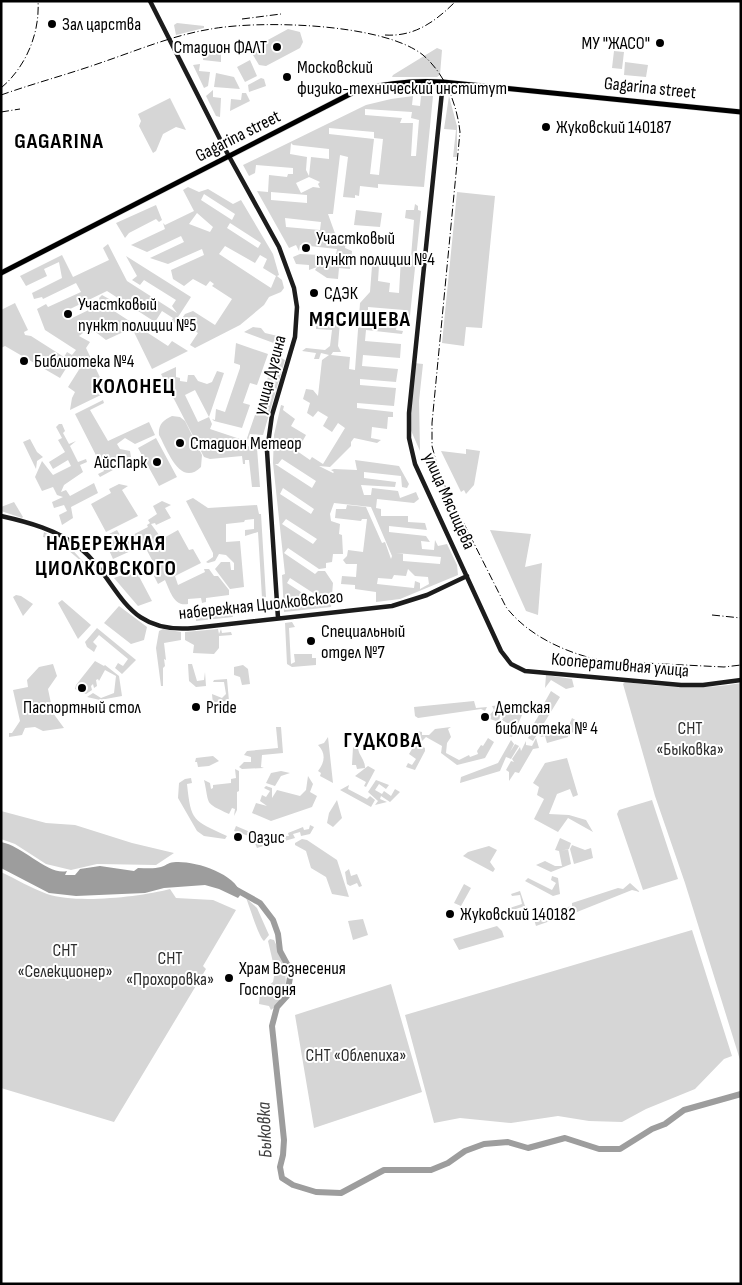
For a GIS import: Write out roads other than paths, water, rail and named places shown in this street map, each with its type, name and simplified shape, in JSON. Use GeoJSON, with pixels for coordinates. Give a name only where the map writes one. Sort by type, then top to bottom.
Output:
{"type":"FeatureCollection","features":[{"type":"Feature","properties":{"kind":"main road","name":"улица Дугина"},"geometry":{"type":"LineString","coordinates":[[150,1],[229,156],[284,257],[292,278],[297,306],[293,349],[272,415],[267,451],[278,618]]}},
{"type":"Feature","properties":{"kind":"main road","name":"Gagarina street"},"geometry":{"type":"LineString","coordinates":[[1,273],[358,90],[400,82],[443,82],[741,112]]}},
{"type":"Feature","properties":{"kind":"main road","name":"улица Мясищева"},"geometry":{"type":"LineString","coordinates":[[443,82],[409,426],[415,464],[503,654]]}},
{"type":"Feature","properties":{"kind":"main road","name":"набережная Циолковского"},"geometry":{"type":"LineString","coordinates":[[1,516],[48,530],[75,544],[88,556],[126,605],[149,622],[171,628],[189,628],[397,605],[467,576]]}},
{"type":"Feature","properties":{"kind":"main road","name":"Кооперативная улица"},"geometry":{"type":"LineString","coordinates":[[503,654],[513,665],[525,671],[689,685],[741,680]]}},
{"type":"Feature","properties":{"kind":"waterway","name":"Быковка"},"geometry":{"type":"LineString","coordinates":[[235,889],[260,903],[273,920],[278,934],[280,951],[287,964],[290,977],[287,996],[277,1007],[272,1026],[284,1140],[280,1167],[282,1178],[293,1185],[316,1192],[341,1193],[384,1170],[431,1170],[448,1163],[465,1151],[484,1144],[508,1142],[528,1148],[565,1138],[599,1149],[620,1149],[652,1129],[665,1124],[684,1110],[741,1094]]}},
{"type":"Feature","properties":{"kind":"railway"},"geometry":{"type":"LineString","coordinates":[[1,88],[18,70],[30,49],[37,25],[38,1]]}},
{"type":"Feature","properties":{"kind":"railway"},"geometry":{"type":"LineString","coordinates":[[385,35],[406,33],[424,26],[441,15],[456,1]]}},
{"type":"Feature","properties":{"kind":"railway"},"geometry":{"type":"LineString","coordinates":[[242,19],[281,14]]}},
{"type":"Feature","properties":{"kind":"railway"},"geometry":{"type":"LineString","coordinates":[[1,95],[170,39],[211,29],[233,26],[289,25],[351,30],[380,36],[404,44],[423,55],[438,71],[449,90],[460,132],[432,423],[432,446],[440,476],[506,607],[515,618],[550,643],[591,658],[604,661],[724,667],[741,665]]}},
{"type":"Feature","properties":{"kind":"railway"},"geometry":{"type":"LineString","coordinates":[[1,112],[20,109]]}},
{"type":"Feature","properties":{"kind":"railway"},"geometry":{"type":"LineString","coordinates":[[712,615],[741,618]]}},
{"type":"Feature","properties":{"kind":"place","name":"Зал царства"},"geometry":{"type":"Point","coordinates":[52,24]}},
{"type":"Feature","properties":{"kind":"place","name":"МУ \"ЖАСО\""},"geometry":{"type":"Point","coordinates":[660,43]}},
{"type":"Feature","properties":{"kind":"place","name":"Стадион ФАЛТ"},"geometry":{"type":"Point","coordinates":[277,47]}},
{"type":"Feature","properties":{"kind":"place","name":"Московский физико-технический институт"},"geometry":{"type":"Point","coordinates":[287,77]}},
{"type":"Feature","properties":{"kind":"place","name":"Жуковский 140187"},"geometry":{"type":"Point","coordinates":[546,127]}},
{"type":"Feature","properties":{"kind":"place","name":"Участковый пункт полиции №4"},"geometry":{"type":"Point","coordinates":[306,248]}},
{"type":"Feature","properties":{"kind":"place","name":"СДЭК"},"geometry":{"type":"Point","coordinates":[314,293]}},
{"type":"Feature","properties":{"kind":"place","name":"Участковый пункт полиции №5"},"geometry":{"type":"Point","coordinates":[68,314]}},
{"type":"Feature","properties":{"kind":"place","name":"Библиотека №4"},"geometry":{"type":"Point","coordinates":[24,361]}},
{"type":"Feature","properties":{"kind":"place","name":"Стадион Метеор"},"geometry":{"type":"Point","coordinates":[180,443]}},
{"type":"Feature","properties":{"kind":"place","name":"АйсПарк"},"geometry":{"type":"Point","coordinates":[157,462]}},
{"type":"Feature","properties":{"kind":"place","name":"Специальный отдел №7"},"geometry":{"type":"Point","coordinates":[311,641]}},
{"type":"Feature","properties":{"kind":"place","name":"Паспортный стол"},"geometry":{"type":"Point","coordinates":[82,688]}},
{"type":"Feature","properties":{"kind":"place","name":"Pride"},"geometry":{"type":"Point","coordinates":[196,707]}},
{"type":"Feature","properties":{"kind":"place","name":"Детская библиотека № 4"},"geometry":{"type":"Point","coordinates":[485,717]}},
{"type":"Feature","properties":{"kind":"place","name":"Оазис"},"geometry":{"type":"Point","coordinates":[238,837]}},
{"type":"Feature","properties":{"kind":"place","name":"Жуковский 140182"},"geometry":{"type":"Point","coordinates":[450,914]}},
{"type":"Feature","properties":{"kind":"place","name":"Храм Вознесения Господня"},"geometry":{"type":"Point","coordinates":[229,978]}},
{"type":"Feature","properties":{"kind":"district","name":"GAGARINA"},"geometry":{"type":"Point","coordinates":[59,141]}},
{"type":"Feature","properties":{"kind":"district","name":"МЯСИЩЕВА"},"geometry":{"type":"Point","coordinates":[360,319]}},
{"type":"Feature","properties":{"kind":"district","name":"КОЛОНЕЦ"},"geometry":{"type":"Point","coordinates":[134,386]}},
{"type":"Feature","properties":{"kind":"district","name":"НАБЕРЕЖНАЯ ЦИОЛКОВСКОГО"},"geometry":{"type":"Point","coordinates":[106,556]}},
{"type":"Feature","properties":{"kind":"district","name":"ГУДКОВА"},"geometry":{"type":"Point","coordinates":[383,740]}},
{"type":"Feature","properties":{"kind":"park label","name":"СНТ «Быковка»"},"geometry":{"type":"Point","coordinates":[690,738]}},
{"type":"Feature","properties":{"kind":"park label","name":"СНТ «Селекционер»"},"geometry":{"type":"Point","coordinates":[65,960]}},
{"type":"Feature","properties":{"kind":"park label","name":"СНТ «Прохоровка»"},"geometry":{"type":"Point","coordinates":[170,968]}},
{"type":"Feature","properties":{"kind":"park label","name":"СНТ «Облепиха»"},"geometry":{"type":"Point","coordinates":[356,1055]}}]}
